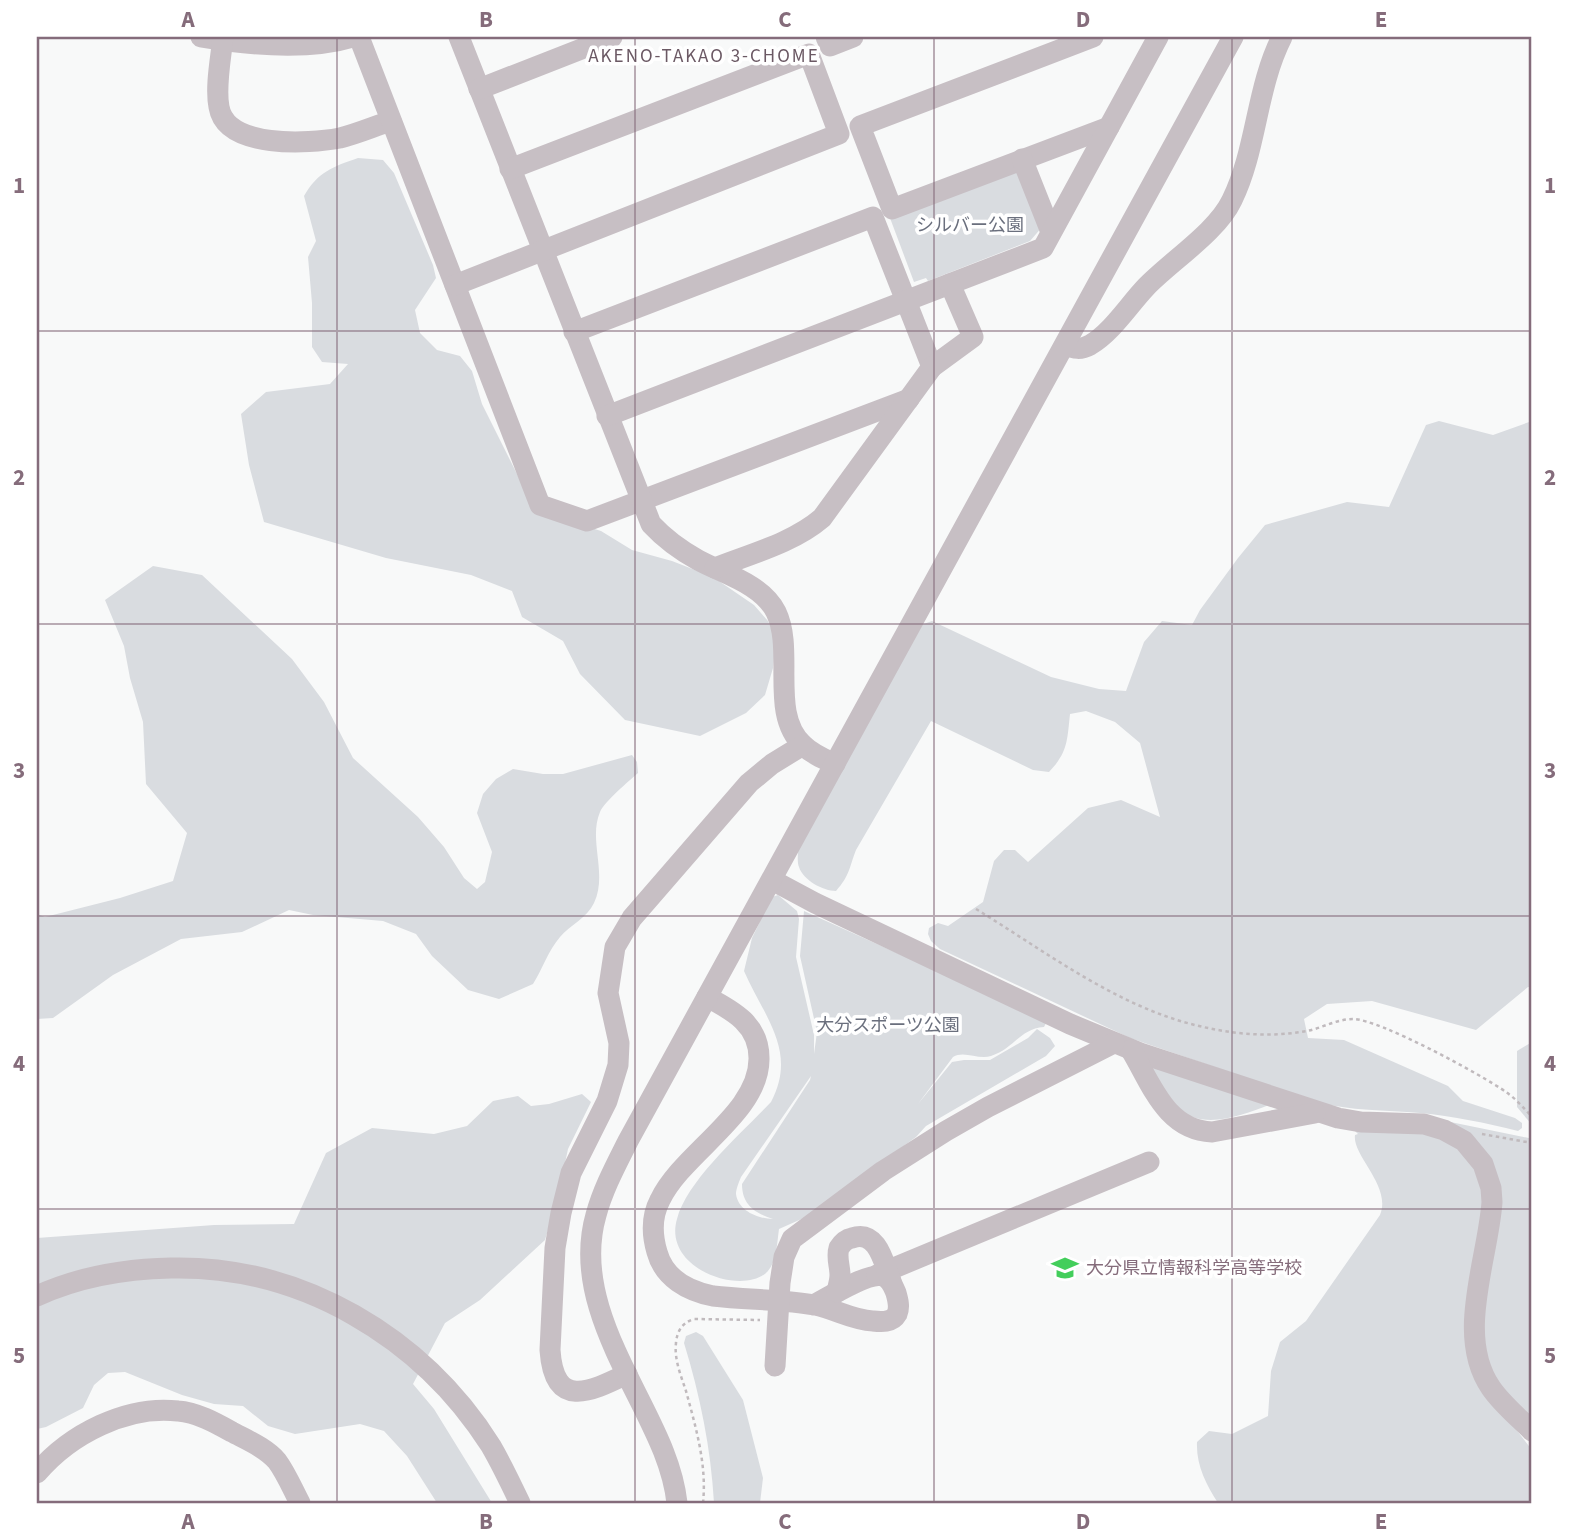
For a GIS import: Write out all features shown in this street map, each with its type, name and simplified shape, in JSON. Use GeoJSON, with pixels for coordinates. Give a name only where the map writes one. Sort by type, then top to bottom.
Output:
{"type":"FeatureCollection","features":[{"type":"Feature","properties":{"kind":"street"},"geometry":{"type":"LineString","coordinates":[[353,37],[330,44],[308,46],[215,38],[219,108],[227,125],[245,137],[313,142],[342,138],[391,121]]}},
{"type":"Feature","properties":{"kind":"street"},"geometry":{"type":"LineString","coordinates":[[359,37],[540,505],[587,521],[909,398]]}},
{"type":"Feature","properties":{"kind":"street"},"geometry":{"type":"LineString","coordinates":[[459,37],[651,524],[662,536],[695,558],[756,590],[774,610],[782,626],[784,640],[788,719],[796,738],[803,745],[835,764]]}},
{"type":"Feature","properties":{"kind":"street"},"geometry":{"type":"LineString","coordinates":[[479,89],[612,37]]}},
{"type":"Feature","properties":{"kind":"street"},"geometry":{"type":"LineString","coordinates":[[826,37],[830,46],[853,37]]}},
{"type":"Feature","properties":{"kind":"street"},"geometry":{"type":"LineString","coordinates":[[1093,37],[859,126],[892,209],[1109,127]]}},
{"type":"Feature","properties":{"kind":"street"},"geometry":{"type":"LineString","coordinates":[[607,416],[1042,248],[1158,37]]}},
{"type":"Feature","properties":{"kind":"street"},"geometry":{"type":"LineString","coordinates":[[677,1503],[665,1455],[600,1311],[592,1280],[591,1248],[596,1217],[622,1154],[1233,37]]}},
{"type":"Feature","properties":{"kind":"street"},"geometry":{"type":"LineString","coordinates":[[1065,345],[1075,349],[1091,345],[1147,286],[1227,210],[1234,198],[1248,154],[1270,63],[1282,37]]}},
{"type":"Feature","properties":{"kind":"street"},"geometry":{"type":"LineString","coordinates":[[455,285],[839,134],[809,54],[510,169]]}},
{"type":"Feature","properties":{"kind":"street"},"geometry":{"type":"LineString","coordinates":[[1022,159],[1051,232]]}},
{"type":"Feature","properties":{"kind":"street"},"geometry":{"type":"LineString","coordinates":[[574,332],[873,217],[932,367]]}},
{"type":"Feature","properties":{"kind":"street"},"geometry":{"type":"LineString","coordinates":[[715,568],[794,536],[822,518],[932,367],[973,337],[950,284]]}},
{"type":"Feature","properties":{"kind":"street"},"geometry":{"type":"LineString","coordinates":[[627,1374],[592,1390],[570,1391],[556,1377],[550,1350],[555,1248],[561,1213],[571,1173],[607,1101],[618,1065],[619,1043],[608,993],[615,947],[632,918],[749,783],[772,764],[803,745]]}},
{"type":"Feature","properties":{"kind":"street"},"geometry":{"type":"LineString","coordinates":[[772,880],[871,930],[1123,1046],[1318,1112],[1349,1120],[1424,1124],[1444,1129],[1464,1141],[1479,1158],[1488,1176],[1492,1202],[1473,1327],[1475,1350],[1491,1388],[1532,1431]]}},
{"type":"Feature","properties":{"kind":"street"},"geometry":{"type":"LineString","coordinates":[[708,997],[736,1014],[752,1030],[759,1051],[758,1072],[745,1101],[685,1166],[664,1193],[654,1215],[655,1245],[663,1267],[690,1289],[778,1311],[814,1305],[837,1292],[885,1276],[1149,1161]]}},
{"type":"Feature","properties":{"kind":"street"},"geometry":{"type":"LineString","coordinates":[[1123,1046],[1169,1113],[1186,1128],[1198,1132],[1225,1130],[1318,1112]]}},
{"type":"Feature","properties":{"kind":"street"},"geometry":{"type":"LineString","coordinates":[[775,1366],[784,1257],[788,1244],[796,1235],[901,1159],[946,1131],[988,1107],[1123,1046]]}},
{"type":"Feature","properties":{"kind":"street"},"geometry":{"type":"LineString","coordinates":[[814,1305],[850,1318],[886,1322],[898,1313],[899,1306],[885,1276],[874,1241],[867,1237],[854,1237],[842,1243],[839,1249],[840,1276],[837,1292]]}},
{"type":"Feature","properties":{"kind":"street"},"geometry":{"type":"LineString","coordinates":[[37,1296],[95,1277],[154,1268],[229,1270],[310,1293],[362,1318],[401,1346],[451,1394],[491,1447],[520,1503]]}},
{"type":"Feature","properties":{"kind":"street"},"geometry":{"type":"LineString","coordinates":[[451,1394],[489,1462],[507,1503]]}},
{"type":"Feature","properties":{"kind":"street"},"geometry":{"type":"LineString","coordinates":[[37,1473],[70,1444],[100,1425],[144,1410],[180,1410],[215,1423],[254,1443],[277,1461],[300,1503]]}},
{"type":"Feature","properties":{"kind":"path"},"geometry":{"type":"LineString","coordinates":[[976,909],[1115,993],[1160,1014],[1203,1027],[1265,1035],[1304,1032],[1348,1019],[1364,1021],[1479,1075],[1514,1098],[1532,1118]]}},
{"type":"Feature","properties":{"kind":"path"},"geometry":{"type":"LineString","coordinates":[[703,1503],[703,1464],[677,1360],[677,1335],[684,1324],[694,1319],[778,1311]]}},
{"type":"Feature","properties":{"kind":"green space"},"geometry":{"type":"Polygon","coordinates":[[[358,158],[383,160],[394,173],[433,265],[436,278],[415,310],[420,333],[437,350],[460,356],[472,371],[482,404],[524,488],[547,514],[601,531],[632,550],[672,561],[713,577],[754,605],[768,621],[776,639],[773,668],[765,695],[746,713],[700,736],[625,720],[580,674],[563,641],[522,617],[512,591],[471,575],[386,558],[264,522],[249,465],[241,414],[266,392],[330,384],[348,364],[322,362],[312,347],[308,257],[316,241],[304,196],[326,171],[358,158]]]}},
{"type":"Feature","properties":{"kind":"green space","name":"シルバー公園"},"geometry":{"type":"Polygon","coordinates":[[[1020,167],[1043,226],[1030,241],[928,281],[926,278],[914,282],[890,218],[1020,167]]]}},
{"type":"Feature","properties":{"kind":"green space"},"geometry":{"type":"Polygon","coordinates":[[[1439,421],[1493,435],[1532,421],[1532,987],[1528,987],[1476,1030],[1372,1001],[1327,1004],[1304,1019],[1308,1038],[1344,1040],[1448,1086],[1463,1101],[1515,1118],[1522,1123],[1522,1128],[1518,1131],[1445,1116],[1355,1109],[1316,1102],[1130,1038],[940,949],[931,941],[929,928],[938,923],[948,926],[983,902],[994,861],[1004,850],[1015,850],[1028,862],[1088,808],[1121,800],[1160,817],[1140,743],[1115,722],[1086,711],[1070,714],[1063,752],[1049,772],[1033,770],[931,721],[856,850],[847,876],[836,891],[814,884],[801,872],[798,849],[918,626],[932,621],[1051,677],[1099,689],[1126,691],[1144,642],[1162,621],[1192,625],[1200,610],[1265,525],[1347,502],[1389,507],[1426,425],[1439,421]]]}},
{"type":"Feature","properties":{"kind":"green space"},"geometry":{"type":"Polygon","coordinates":[[[153,566],[202,575],[292,659],[324,702],[353,758],[418,817],[444,847],[464,878],[477,889],[485,882],[492,852],[477,813],[483,794],[496,779],[513,769],[563,774],[632,755],[637,762],[638,773],[607,803],[600,812],[597,823],[599,880],[594,903],[556,942],[533,984],[499,999],[468,990],[432,956],[416,934],[383,921],[313,915],[289,910],[242,932],[181,939],[113,975],[53,1018],[37,1019],[37,914],[45,917],[173,881],[187,833],[146,784],[143,722],[124,646],[105,600],[153,566]]]}},
{"type":"Feature","properties":{"kind":"green space","name":"大分スポーツ公園"},"geometry":{"type":"Polygon","coordinates":[[[778,895],[797,911],[799,919],[796,957],[814,1035],[814,1054],[817,1032],[800,956],[804,911],[1047,1021],[1044,1027],[1028,1031],[999,1053],[981,1057],[962,1054],[953,1057],[918,1104],[952,1062],[990,1060],[1028,1038],[1037,1029],[1050,1038],[1055,1046],[1046,1056],[926,1126],[916,1137],[806,1217],[779,1229],[771,1267],[757,1278],[742,1281],[708,1274],[693,1265],[682,1252],[676,1237],[677,1219],[692,1188],[717,1157],[771,1102],[778,1084],[780,1050],[744,971],[752,938],[772,897],[778,895]],[[811,1076],[740,1179],[736,1192],[738,1200],[756,1216],[773,1219],[747,1203],[742,1184],[811,1076]]]}},
{"type":"Feature","properties":{"kind":"green space"},"geometry":{"type":"Polygon","coordinates":[[[1532,1042],[1532,1125],[1517,1107],[1517,1051],[1532,1042]]]}},
{"type":"Feature","properties":{"kind":"green space"},"geometry":{"type":"Polygon","coordinates":[[[1152,1061],[1269,1105],[1222,1119],[1198,1119],[1187,1115],[1162,1088],[1149,1067],[1152,1061]]]}},
{"type":"Feature","properties":{"kind":"green space"},"geometry":{"type":"Polygon","coordinates":[[[582,1094],[591,1102],[568,1149],[545,1240],[480,1300],[445,1323],[413,1384],[434,1409],[492,1503],[437,1503],[407,1456],[384,1431],[360,1424],[295,1434],[268,1426],[243,1406],[214,1404],[182,1395],[125,1372],[108,1373],[94,1385],[83,1408],[37,1429],[37,1238],[214,1225],[294,1224],[326,1153],[372,1128],[434,1134],[467,1126],[493,1101],[518,1096],[531,1106],[549,1104],[582,1094]]]}},
{"type":"Feature","properties":{"kind":"green space"},"geometry":{"type":"Polygon","coordinates":[[[1426,1117],[1529,1138],[1532,1133],[1532,1425],[1515,1428],[1532,1450],[1532,1503],[1218,1503],[1203,1474],[1198,1459],[1197,1442],[1209,1431],[1232,1434],[1268,1416],[1271,1371],[1280,1342],[1306,1321],[1380,1215],[1381,1193],[1359,1152],[1355,1135],[1358,1134],[1351,1127],[1426,1117]]]}},
{"type":"Feature","properties":{"kind":"green space"},"geometry":{"type":"Polygon","coordinates":[[[696,1332],[703,1336],[743,1400],[763,1478],[760,1503],[714,1503],[704,1422],[684,1343],[686,1336],[696,1332]]]}},
{"type":"Feature","properties":{"kind":"place","name":"大分県立情報科学高等学校"},"geometry":{"type":"Point","coordinates":[1065,1268]}},
{"type":"Feature","properties":{"kind":"district","name":"AKENO-TAKAO 3-CHOME"},"geometry":{"type":"Point","coordinates":[704,56]}}]}
